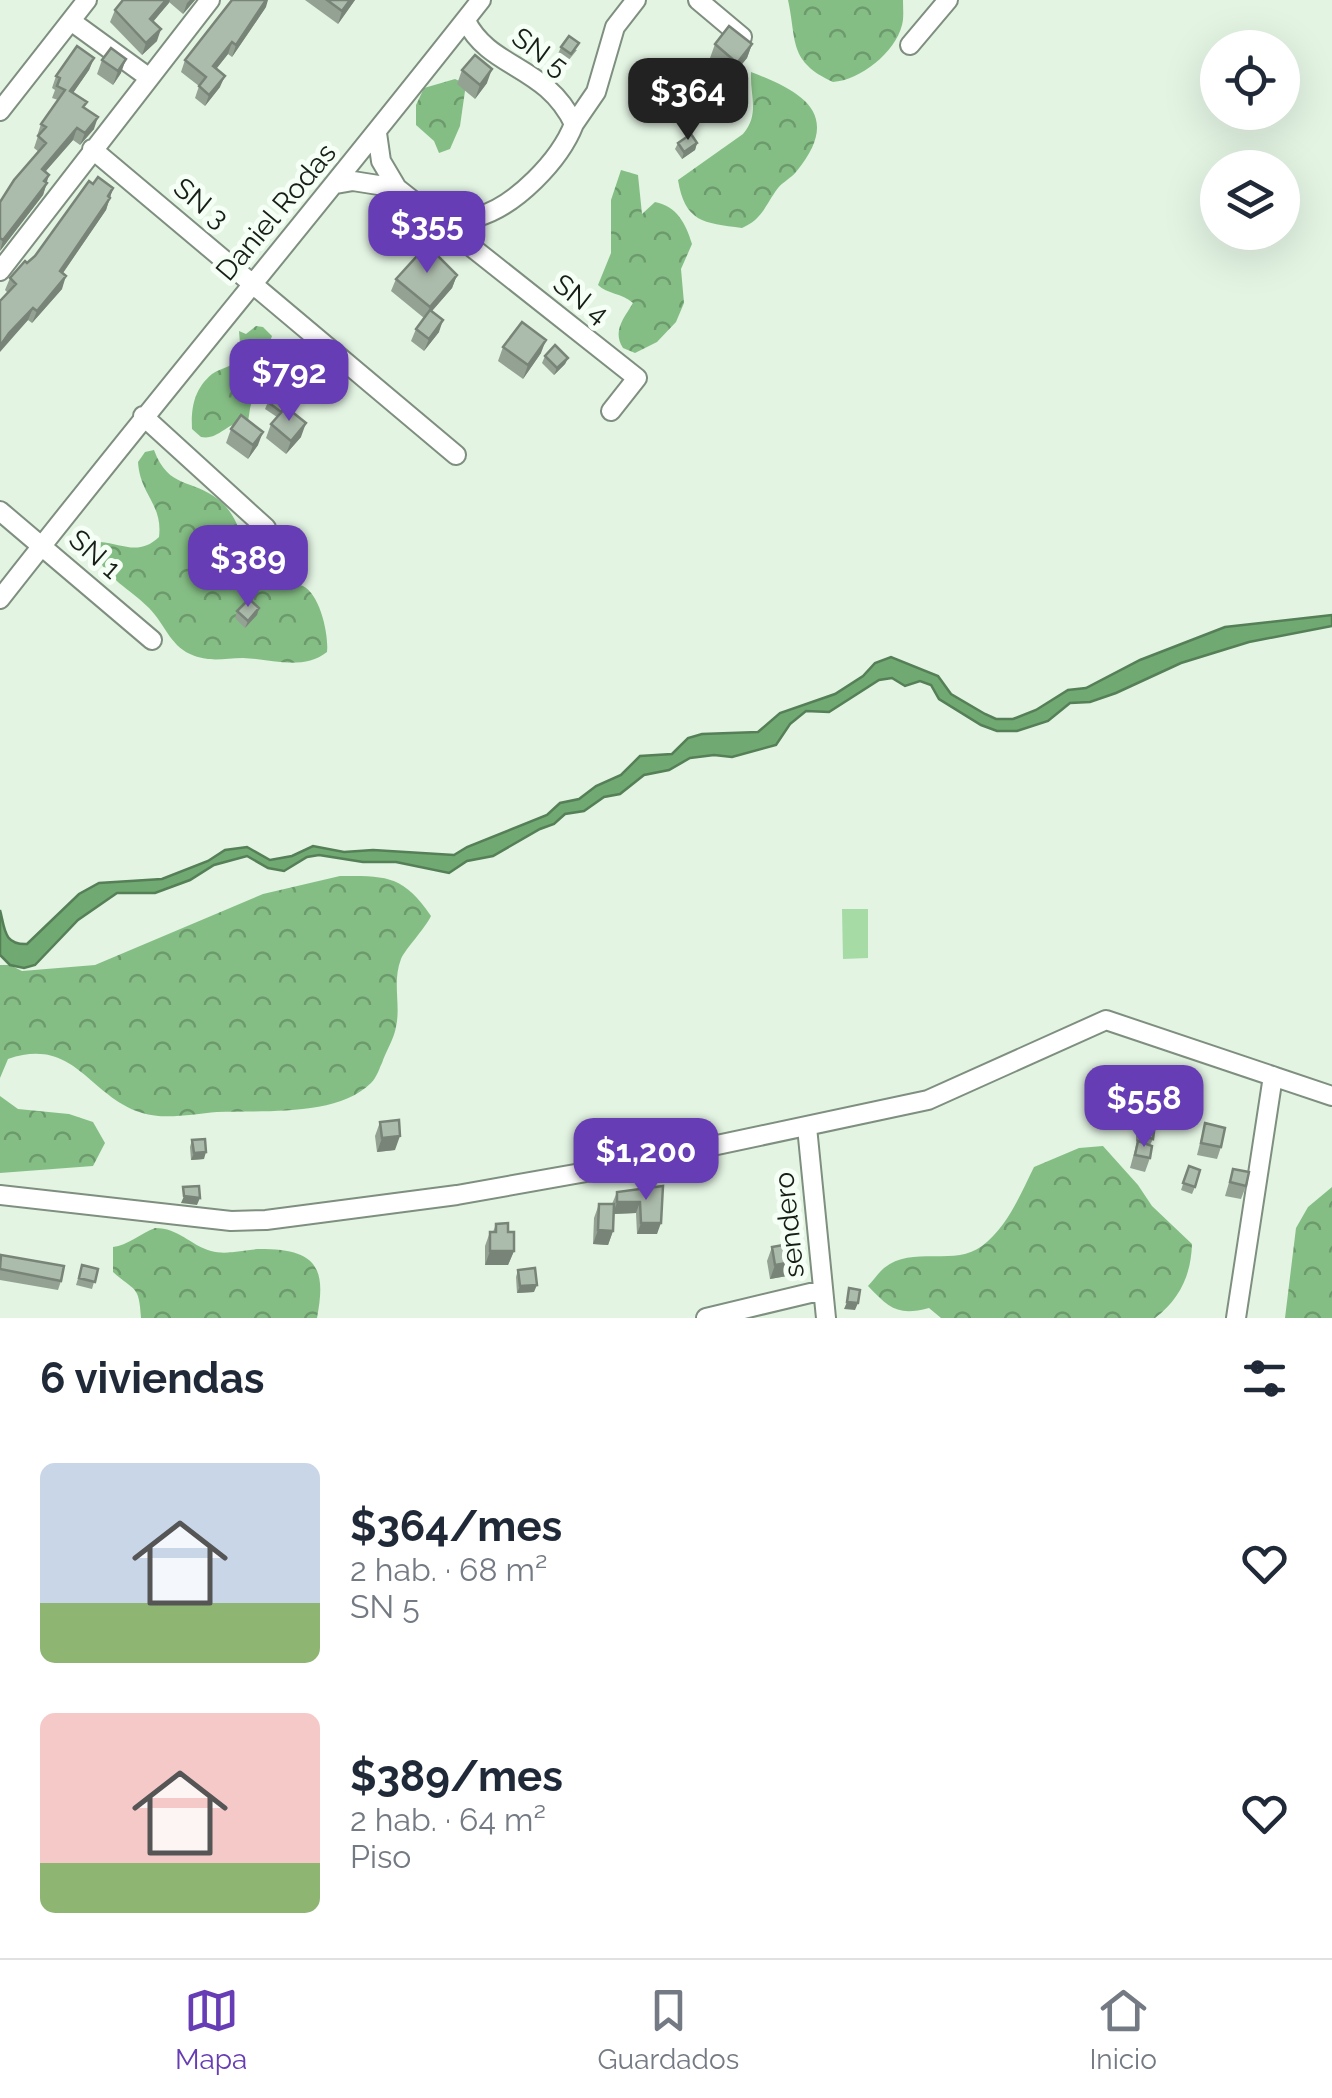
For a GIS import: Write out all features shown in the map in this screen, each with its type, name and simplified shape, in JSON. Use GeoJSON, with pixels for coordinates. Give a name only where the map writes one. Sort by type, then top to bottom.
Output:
{"type":"FeatureCollection","features":[{"type":"Feature","properties":{"kind":"street"},"geometry":{"type":"LineString","coordinates":[[0,111],[87,0]]}},
{"type":"Feature","properties":{"kind":"street"},"geometry":{"type":"LineString","coordinates":[[0,271],[210,0]]}},
{"type":"Feature","properties":{"kind":"street"},"geometry":{"type":"LineString","coordinates":[[427,213],[466,218],[492,210],[544,172],[596,92],[615,27],[636,0]]}},
{"type":"Feature","properties":{"kind":"street"},"geometry":{"type":"LineString","coordinates":[[698,0],[742,36]]}},
{"type":"Feature","properties":{"kind":"street"},"geometry":{"type":"LineString","coordinates":[[910,45],[948,0]]}},
{"type":"Feature","properties":{"kind":"street","name":"SN 5"},"geometry":{"type":"LineString","coordinates":[[471,7],[474,38],[548,86],[574,124]]}},
{"type":"Feature","properties":{"kind":"street","name":"Daniel Rodas"},"geometry":{"type":"LineString","coordinates":[[0,598],[143,416],[377,133],[471,7]]}},
{"type":"Feature","properties":{"kind":"street"},"geometry":{"type":"LineString","coordinates":[[71,21],[148,77]]}},
{"type":"Feature","properties":{"kind":"street","name":"SN 4"},"geometry":{"type":"LineString","coordinates":[[377,133],[381,162],[396,188],[637,378],[612,411]]}},
{"type":"Feature","properties":{"kind":"street","name":"SN 3"},"geometry":{"type":"LineString","coordinates":[[92,149],[456,455]]}},
{"type":"Feature","properties":{"kind":"street"},"geometry":{"type":"LineString","coordinates":[[336,184],[352,181],[396,188]]}},
{"type":"Feature","properties":{"kind":"street"},"geometry":{"type":"LineString","coordinates":[[143,416],[266,528]]}},
{"type":"Feature","properties":{"kind":"street","name":"SN 1"},"geometry":{"type":"LineString","coordinates":[[0,511],[152,640]]}},
{"type":"Feature","properties":{"kind":"street"},"geometry":{"type":"LineString","coordinates":[[0,1195],[210,1220],[266,1220],[476,1192],[928,1100],[1106,1020],[1332,1096]]}},
{"type":"Feature","properties":{"kind":"street"},"geometry":{"type":"LineString","coordinates":[[1236,1318],[1274,1076]]}},
{"type":"Feature","properties":{"kind":"street","name":"sendero"},"geometry":{"type":"LineString","coordinates":[[807,1127],[826,1318]]}},
{"type":"Feature","properties":{"kind":"street"},"geometry":{"type":"LineString","coordinates":[[706,1318],[823,1290]]}},
{"type":"Feature","properties":{"kind":"green space"},"geometry":{"type":"Polygon","coordinates":[[[788,0],[903,0],[903,22],[892,45],[875,63],[854,76],[833,82],[801,58],[788,0]]]}},
{"type":"Feature","properties":{"kind":"green space"},"geometry":{"type":"Polygon","coordinates":[[[751,72],[802,98],[816,121],[816,136],[796,172],[749,224],[742,228],[706,222],[685,205],[678,180],[748,127],[753,112],[751,72]]]}},
{"type":"Feature","properties":{"kind":"green space"},"geometry":{"type":"Polygon","coordinates":[[[455,79],[466,84],[460,126],[450,149],[439,153],[434,141],[416,125],[416,105],[424,88],[455,79]]]}},
{"type":"Feature","properties":{"kind":"green space"},"geometry":{"type":"Polygon","coordinates":[[[621,170],[638,175],[642,214],[655,202],[669,207],[683,223],[692,244],[681,269],[684,303],[676,322],[657,342],[635,353],[623,348],[619,336],[620,325],[633,303],[598,285],[611,253],[611,200],[621,170]]]}},
{"type":"Feature","properties":{"kind":"green space"},"geometry":{"type":"Polygon","coordinates":[[[256,326],[272,336],[266,353],[277,367],[275,373],[253,400],[247,424],[235,424],[214,436],[201,437],[192,429],[197,392],[212,374],[241,357],[239,331],[246,334],[256,326]]]}},
{"type":"Feature","properties":{"kind":"green space"},"geometry":{"type":"Polygon","coordinates":[[[154,450],[174,478],[209,493],[228,509],[251,564],[263,581],[309,590],[322,616],[327,652],[297,663],[197,657],[177,645],[149,608],[106,570],[95,553],[100,542],[138,547],[159,537],[158,516],[138,462],[145,452],[154,450]]]}},
{"type":"Feature","properties":{"kind":"green space"},"geometry":{"type":"Polygon","coordinates":[[[340,876],[393,881],[412,892],[431,916],[401,959],[392,1040],[375,1078],[357,1094],[339,1102],[298,1110],[160,1116],[123,1105],[66,1061],[50,1055],[8,1059],[0,1078],[0,965],[22,971],[95,965],[263,894],[340,876]]]}},
{"type":"Feature","properties":{"kind":"green space"},"geometry":{"type":"Polygon","coordinates":[[[0,1096],[18,1109],[69,1114],[93,1122],[105,1143],[93,1166],[0,1173],[0,1096]]]}},
{"type":"Feature","properties":{"kind":"green space"},"geometry":{"type":"Polygon","coordinates":[[[1103,1146],[1152,1206],[1192,1244],[1182,1286],[1155,1318],[941,1318],[929,1308],[895,1309],[868,1286],[895,1261],[959,1255],[982,1246],[1006,1220],[1034,1167],[1079,1148],[1103,1146]]]}},
{"type":"Feature","properties":{"kind":"green space"},"geometry":{"type":"Polygon","coordinates":[[[1332,1187],[1332,1318],[1285,1318],[1296,1228],[1308,1207],[1332,1187]]]}},
{"type":"Feature","properties":{"kind":"green space"},"geometry":{"type":"Polygon","coordinates":[[[155,1228],[171,1231],[211,1251],[283,1250],[308,1259],[319,1276],[317,1318],[141,1318],[137,1294],[113,1272],[113,1247],[155,1228]]]}},
{"type":"Feature","properties":{"kind":"shaded area"},"geometry":{"type":"Polygon","coordinates":[[[1332,615],[1332,626],[1249,642],[1181,663],[1116,693],[1090,702],[1070,703],[1048,721],[1017,731],[997,731],[981,725],[939,699],[931,685],[920,681],[905,686],[892,678],[879,680],[829,712],[806,711],[790,724],[776,745],[732,757],[690,758],[669,770],[644,775],[620,794],[604,797],[584,811],[565,814],[554,824],[493,856],[467,861],[449,873],[396,862],[319,855],[307,857],[284,871],[268,868],[247,856],[214,865],[190,880],[155,893],[117,893],[78,920],[35,965],[10,965],[0,955],[0,910],[9,938],[27,944],[79,894],[99,883],[162,879],[225,850],[247,847],[270,860],[292,856],[313,846],[344,852],[454,855],[547,815],[560,803],[579,799],[621,775],[640,756],[672,754],[688,738],[702,734],[758,732],[780,713],[835,694],[875,663],[891,657],[938,676],[951,694],[985,714],[1013,719],[1068,690],[1086,688],[1140,660],[1225,627],[1332,615]]]}},
{"type":"Feature","properties":{"kind":"shaded area"},"geometry":{"type":"Polygon","coordinates":[[[842,909],[868,909],[868,958],[843,959],[842,909]]]}},
{"type":"Feature","properties":{"kind":"building"},"geometry":{"type":"Polygon","coordinates":[[[123,0],[166,0],[150,19],[161,29],[146,43],[115,10],[123,0]]]}},
{"type":"Feature","properties":{"kind":"building"},"geometry":{"type":"Polygon","coordinates":[[[232,0],[266,0],[236,45],[232,42],[213,66],[225,76],[209,95],[199,86],[206,77],[185,60],[232,0]]]}},
{"type":"Feature","properties":{"kind":"building"},"geometry":{"type":"Polygon","coordinates":[[[327,0],[350,0],[342,11],[327,0]]]}},
{"type":"Feature","properties":{"kind":"building"},"geometry":{"type":"Polygon","coordinates":[[[729,26],[752,44],[737,63],[715,44],[729,26]]]}},
{"type":"Feature","properties":{"kind":"building"},"geometry":{"type":"Polygon","coordinates":[[[569,36],[579,43],[571,54],[561,47],[569,36]]]}},
{"type":"Feature","properties":{"kind":"building"},"geometry":{"type":"Polygon","coordinates":[[[77,46],[94,58],[70,91],[87,102],[83,107],[98,117],[85,133],[77,128],[42,169],[49,175],[44,181],[47,183],[3,240],[0,202],[46,143],[38,136],[46,127],[41,124],[65,90],[57,86],[60,78],[56,76],[77,46]]]}},
{"type":"Feature","properties":{"kind":"building"},"geometry":{"type":"Polygon","coordinates":[[[111,48],[126,59],[118,71],[102,60],[111,48]]]}},
{"type":"Feature","properties":{"kind":"building"},"geometry":{"type":"Polygon","coordinates":[[[475,55],[492,69],[480,85],[462,70],[475,55]]]}},
{"type":"Feature","properties":{"kind":"building"},"geometry":{"type":"Polygon","coordinates":[[[696,66],[720,84],[712,95],[688,77],[696,66]]]}},
{"type":"Feature","properties":{"kind":"building"},"geometry":{"type":"Polygon","coordinates":[[[691,134],[697,143],[684,152],[678,143],[691,134]]]}},
{"type":"Feature","properties":{"kind":"building"},"geometry":{"type":"Polygon","coordinates":[[[98,177],[113,188],[110,198],[60,271],[66,276],[0,346],[0,301],[16,284],[10,278],[35,256],[89,181],[93,184],[98,177]]]}},
{"type":"Feature","properties":{"kind":"building"},"geometry":{"type":"Polygon","coordinates":[[[427,245],[457,275],[430,307],[396,279],[427,245]]]}},
{"type":"Feature","properties":{"kind":"building"},"geometry":{"type":"Polygon","coordinates":[[[430,310],[443,320],[429,339],[416,329],[430,310]]]}},
{"type":"Feature","properties":{"kind":"building"},"geometry":{"type":"Polygon","coordinates":[[[522,322],[546,340],[528,365],[503,347],[522,322]]]}},
{"type":"Feature","properties":{"kind":"building"},"geometry":{"type":"Polygon","coordinates":[[[555,345],[568,358],[557,368],[545,356],[555,345]]]}},
{"type":"Feature","properties":{"kind":"building"},"geometry":{"type":"Polygon","coordinates":[[[306,367],[315,373],[309,382],[300,375],[306,367]]]}},
{"type":"Feature","properties":{"kind":"building"},"geometry":{"type":"Polygon","coordinates":[[[292,375],[303,383],[281,412],[268,402],[292,375]]]}},
{"type":"Feature","properties":{"kind":"building"},"geometry":{"type":"Polygon","coordinates":[[[286,407],[306,423],[291,441],[271,424],[286,407]]]}},
{"type":"Feature","properties":{"kind":"building"},"geometry":{"type":"Polygon","coordinates":[[[241,415],[263,432],[253,445],[231,429],[241,415]]]}},
{"type":"Feature","properties":{"kind":"building"},"geometry":{"type":"Polygon","coordinates":[[[249,599],[259,608],[248,621],[237,611],[249,599]]]}},
{"type":"Feature","properties":{"kind":"building"},"geometry":{"type":"Polygon","coordinates":[[[399,1120],[400,1136],[382,1138],[380,1122],[399,1120]]]}},
{"type":"Feature","properties":{"kind":"building"},"geometry":{"type":"Polygon","coordinates":[[[1139,1121],[1155,1124],[1153,1139],[1138,1134],[1139,1121]]]}},
{"type":"Feature","properties":{"kind":"building"},"geometry":{"type":"Polygon","coordinates":[[[1205,1123],[1225,1128],[1221,1147],[1201,1143],[1205,1123]]]}},
{"type":"Feature","properties":{"kind":"building"},"geometry":{"type":"Polygon","coordinates":[[[205,1139],[206,1152],[194,1153],[192,1140],[205,1139]]]}},
{"type":"Feature","properties":{"kind":"building"},"geometry":{"type":"Polygon","coordinates":[[[1138,1141],[1152,1146],[1150,1158],[1135,1155],[1138,1141]]]}},
{"type":"Feature","properties":{"kind":"building"},"geometry":{"type":"Polygon","coordinates":[[[1189,1166],[1200,1170],[1195,1187],[1183,1183],[1189,1166]]]}},
{"type":"Feature","properties":{"kind":"building"},"geometry":{"type":"Polygon","coordinates":[[[1233,1169],[1249,1172],[1246,1186],[1230,1182],[1233,1169]]]}},
{"type":"Feature","properties":{"kind":"building"},"geometry":{"type":"Polygon","coordinates":[[[199,1186],[200,1198],[184,1196],[183,1187],[199,1186]]]}},
{"type":"Feature","properties":{"kind":"building"},"geometry":{"type":"Polygon","coordinates":[[[663,1186],[661,1223],[641,1223],[640,1202],[617,1202],[617,1192],[663,1186]]]}},
{"type":"Feature","properties":{"kind":"building"},"geometry":{"type":"Polygon","coordinates":[[[599,1204],[614,1204],[613,1231],[598,1230],[599,1204]]]}},
{"type":"Feature","properties":{"kind":"building"},"geometry":{"type":"Polygon","coordinates":[[[508,1223],[508,1232],[514,1232],[514,1251],[490,1251],[490,1232],[496,1232],[496,1224],[508,1223]]]}},
{"type":"Feature","properties":{"kind":"building"},"geometry":{"type":"Polygon","coordinates":[[[789,1244],[792,1262],[775,1265],[772,1247],[789,1244]]]}},
{"type":"Feature","properties":{"kind":"building"},"geometry":{"type":"Polygon","coordinates":[[[1,1255],[64,1266],[61,1281],[0,1269],[1,1255]]]}},
{"type":"Feature","properties":{"kind":"building"},"geometry":{"type":"Polygon","coordinates":[[[82,1265],[98,1269],[95,1282],[79,1278],[82,1265]]]}},
{"type":"Feature","properties":{"kind":"building"},"geometry":{"type":"Polygon","coordinates":[[[535,1268],[537,1285],[520,1286],[518,1270],[535,1268]]]}},
{"type":"Feature","properties":{"kind":"building"},"geometry":{"type":"Polygon","coordinates":[[[849,1288],[860,1290],[858,1303],[847,1302],[849,1288]]]}}]}
